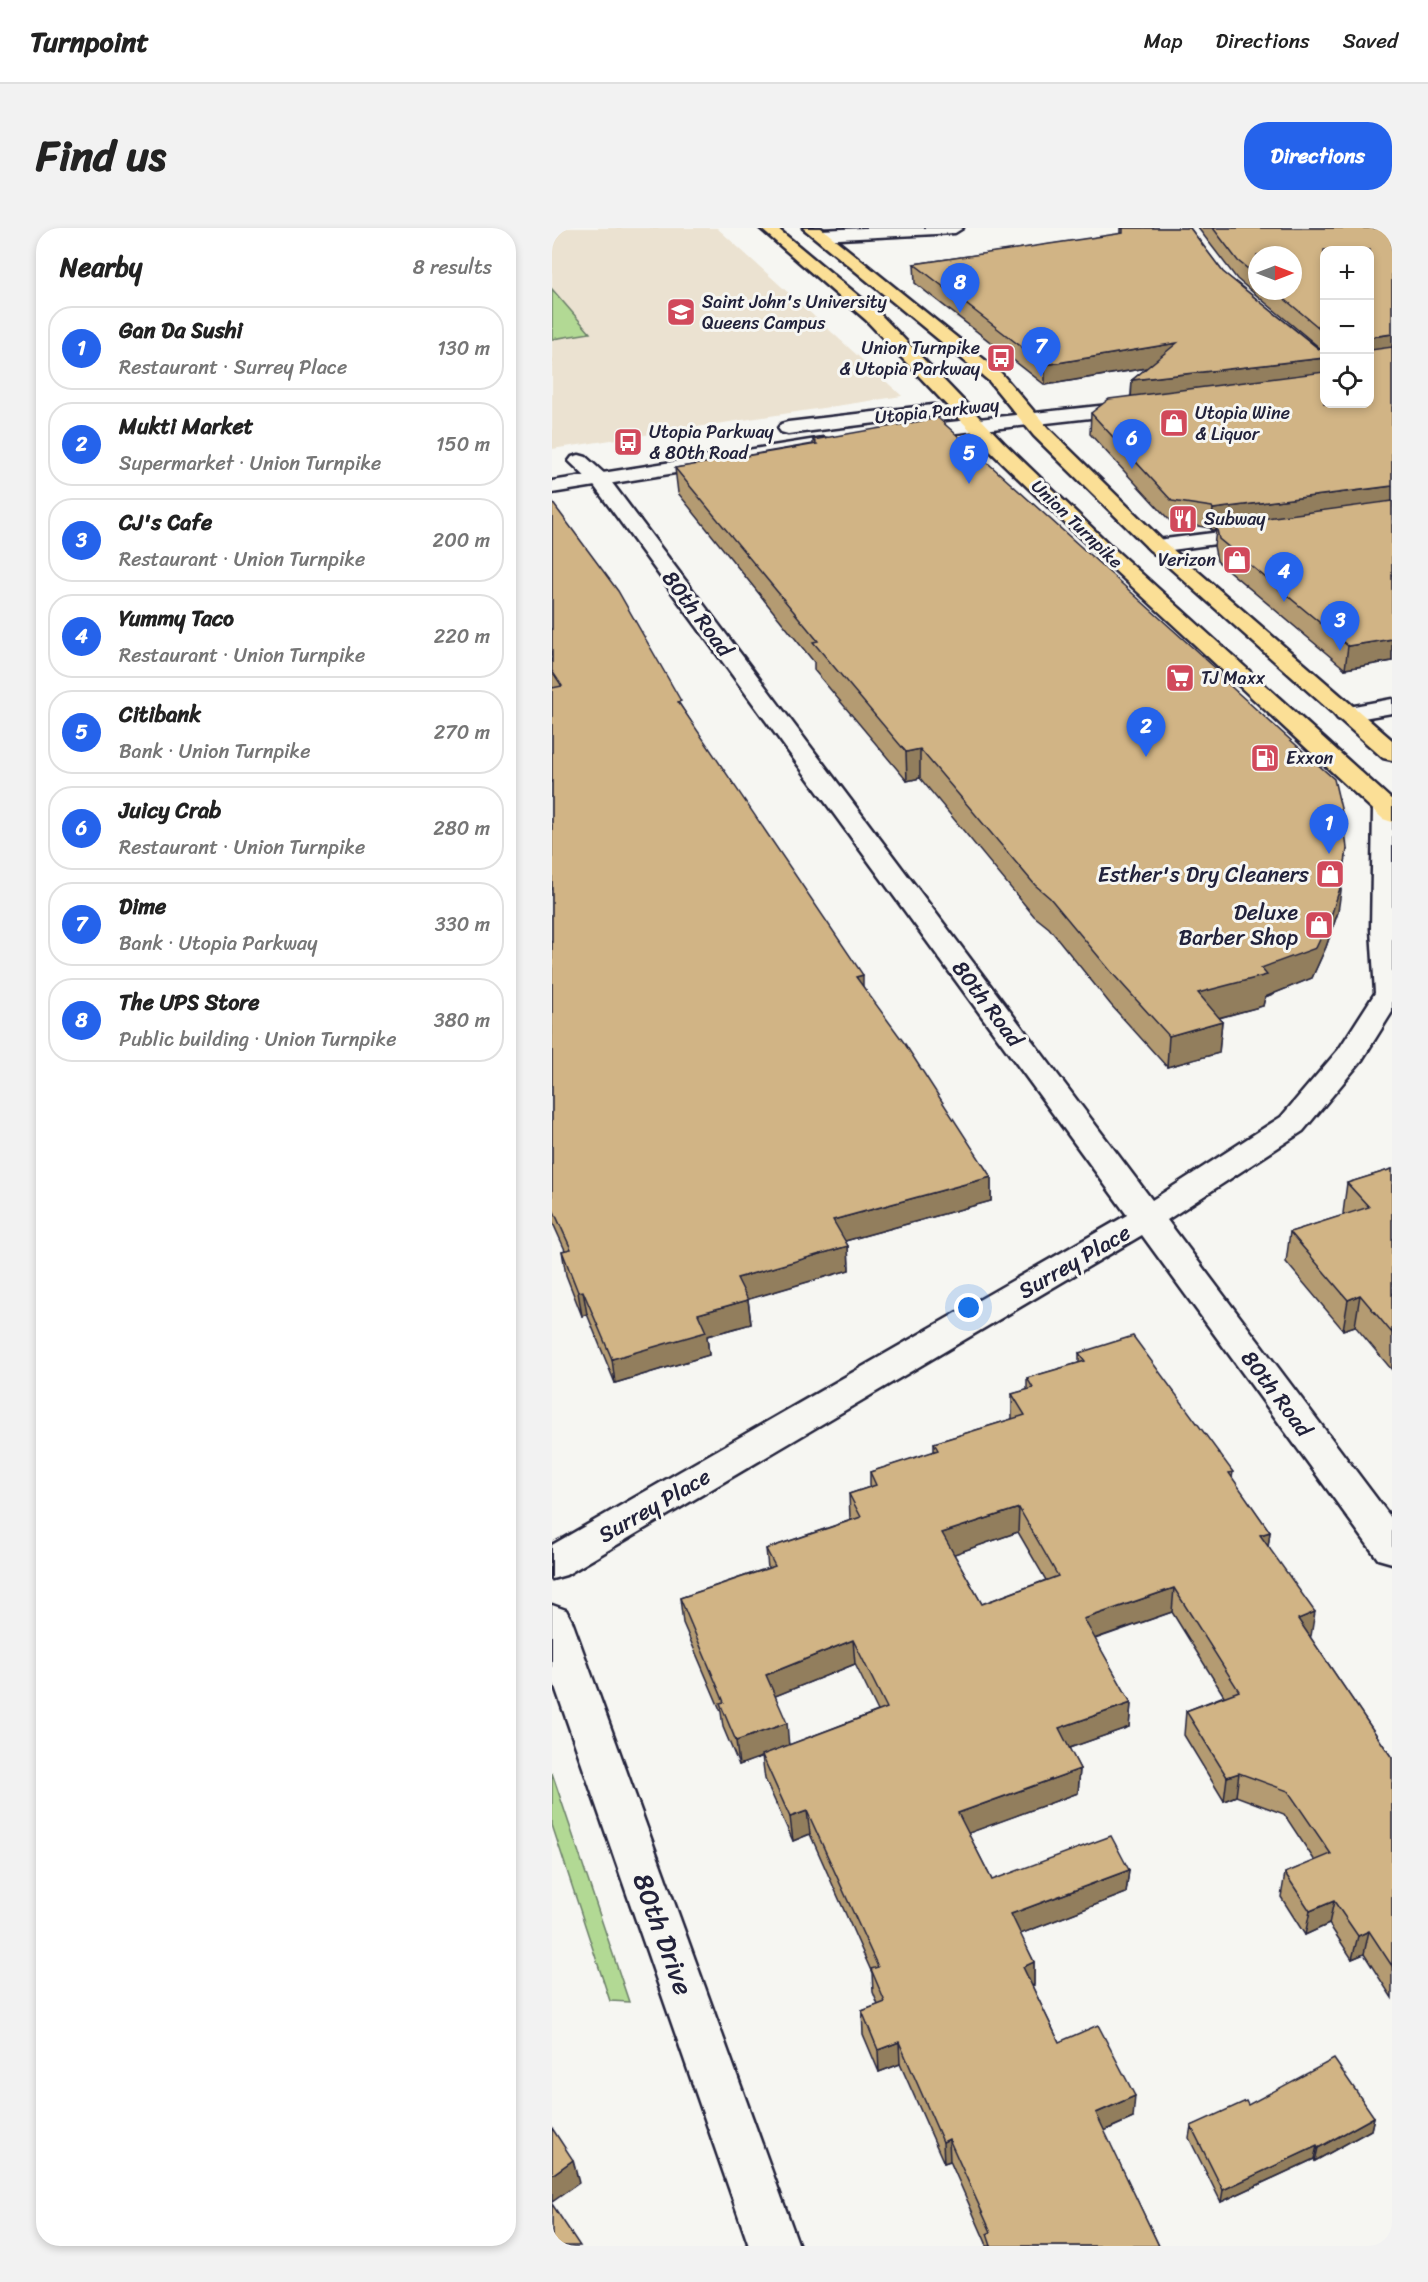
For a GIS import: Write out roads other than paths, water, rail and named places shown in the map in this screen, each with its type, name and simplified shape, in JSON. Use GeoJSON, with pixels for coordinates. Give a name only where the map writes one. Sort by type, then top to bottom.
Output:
{"type":"FeatureCollection","features":[{"type":"Feature","properties":{"kind":"main road","name":"Union Turnpike"},"geometry":{"type":"LineString","coordinates":[[768,228],[872,316],[959,408],[984,412],[1104,550],[1389,812]]}},
{"type":"Feature","properties":{"kind":"main road","name":"Union Turnpike"},"geometry":{"type":"LineString","coordinates":[[816,231],[995,377],[1032,420],[1157,546],[1392,753]]}},
{"type":"Feature","properties":{"kind":"street"},"geometry":{"type":"LineString","coordinates":[[816,231],[955,228]]}},
{"type":"Feature","properties":{"kind":"street","name":"Utopia Parkway"},"geometry":{"type":"LineString","coordinates":[[866,438],[984,412],[1017,402],[1039,400]]}},
{"type":"Feature","properties":{"kind":"street","name":"Utopia Parkway"},"geometry":{"type":"LineString","coordinates":[[984,412],[1032,420],[1159,405]]}},
{"type":"Feature","properties":{"kind":"street","name":"Utopia Parkway"},"geometry":{"type":"LineString","coordinates":[[774,430],[959,408]]}},
{"type":"Feature","properties":{"kind":"street"},"geometry":{"type":"LineString","coordinates":[[552,487],[586,466],[844,441]]}},
{"type":"Feature","properties":{"kind":"street","name":"80th Road"},"geometry":{"type":"LineString","coordinates":[[586,466],[1392,1548]]}},
{"type":"Feature","properties":{"kind":"street"},"geometry":{"type":"LineString","coordinates":[[1157,546],[1279,530]]}},
{"type":"Feature","properties":{"kind":"street"},"geometry":{"type":"LineString","coordinates":[[1346,714],[1392,706]]}},
{"type":"Feature","properties":{"kind":"street","name":"Surrey Place"},"geometry":{"type":"LineString","coordinates":[[552,1564],[1147,1218],[1292,1124],[1351,1054],[1390,991],[1385,929],[1389,812]]}},
{"type":"Feature","properties":{"kind":"street","name":"80th Drive"},"geometry":{"type":"LineString","coordinates":[[552,1621],[774,2246]]}},
{"type":"Feature","properties":{"kind":"place","name":"Saint John's University Queens Campus"},"geometry":{"type":"Point","coordinates":[681,312]}},
{"type":"Feature","properties":{"kind":"place","name":"The UPS Store"},"geometry":{"type":"Point","coordinates":[960,313]}},
{"type":"Feature","properties":{"kind":"place","name":"Union Turnpike & Utopia Parkway"},"geometry":{"type":"Point","coordinates":[1001,358]}},
{"type":"Feature","properties":{"kind":"place","name":"Dime"},"geometry":{"type":"Point","coordinates":[1041,377]}},
{"type":"Feature","properties":{"kind":"place","name":"Utopia Wine & Liquor"},"geometry":{"type":"Point","coordinates":[1174,423]}},
{"type":"Feature","properties":{"kind":"place","name":"Utopia Parkway & 80th Road"},"geometry":{"type":"Point","coordinates":[628,442]}},
{"type":"Feature","properties":{"kind":"place","name":"Juicy Crab"},"geometry":{"type":"Point","coordinates":[1132,469]}},
{"type":"Feature","properties":{"kind":"place","name":"Citibank"},"geometry":{"type":"Point","coordinates":[969,484]}},
{"type":"Feature","properties":{"kind":"place","name":"Subway"},"geometry":{"type":"Point","coordinates":[1183,519]}},
{"type":"Feature","properties":{"kind":"place","name":"Verizon"},"geometry":{"type":"Point","coordinates":[1237,560]}},
{"type":"Feature","properties":{"kind":"place","name":"Yummy Taco"},"geometry":{"type":"Point","coordinates":[1284,602]}},
{"type":"Feature","properties":{"kind":"place","name":"CJ's Cafe"},"geometry":{"type":"Point","coordinates":[1340,651]}},
{"type":"Feature","properties":{"kind":"place","name":"TJ Maxx"},"geometry":{"type":"Point","coordinates":[1180,678]}},
{"type":"Feature","properties":{"kind":"place","name":"Mukti Market"},"geometry":{"type":"Point","coordinates":[1146,757]}},
{"type":"Feature","properties":{"kind":"place","name":"Exxon"},"geometry":{"type":"Point","coordinates":[1265,758]}},
{"type":"Feature","properties":{"kind":"place","name":"Gan Da Sushi"},"geometry":{"type":"Point","coordinates":[1329,854]}},
{"type":"Feature","properties":{"kind":"place","name":"Esther's Dry Cleaners"},"geometry":{"type":"Point","coordinates":[1330,874]}},
{"type":"Feature","properties":{"kind":"place","name":"Deluxe Barber Shop"},"geometry":{"type":"Point","coordinates":[1319,925]}}]}
